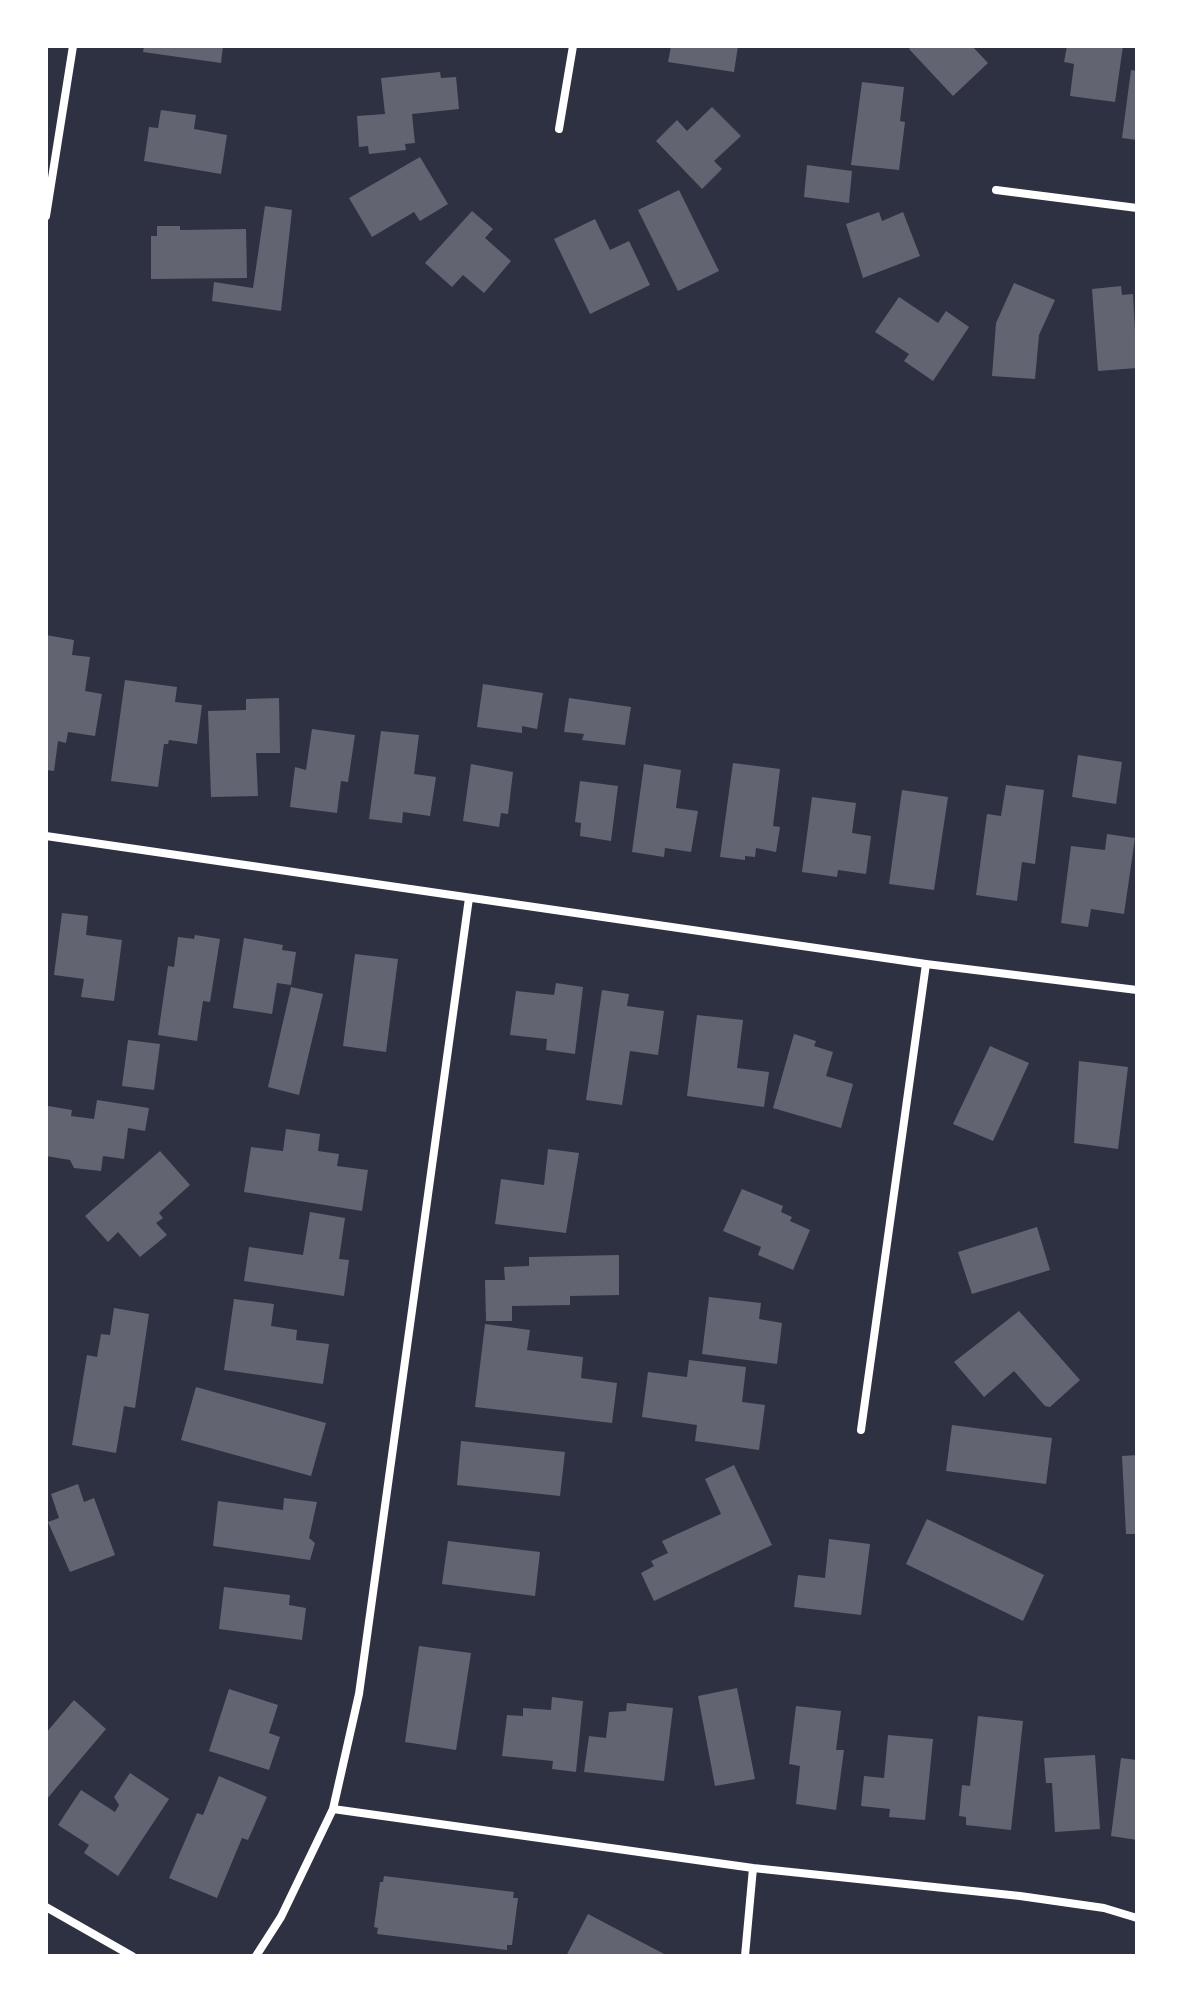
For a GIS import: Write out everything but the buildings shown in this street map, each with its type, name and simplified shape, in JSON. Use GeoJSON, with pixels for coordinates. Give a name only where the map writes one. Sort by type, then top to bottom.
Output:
{"type":"FeatureCollection","features":[{"type":"Feature","properties":{"kind":"street"},"geometry":{"type":"LineString","coordinates":[[46,216],[73,46]]}},
{"type":"Feature","properties":{"kind":"street"},"geometry":{"type":"LineString","coordinates":[[559,129],[573,46]]}},
{"type":"Feature","properties":{"kind":"street"},"geometry":{"type":"LineString","coordinates":[[996,190],[1137,208]]}},
{"type":"Feature","properties":{"kind":"street"},"geometry":{"type":"LineString","coordinates":[[46,836],[926,964],[1137,990]]}},
{"type":"Feature","properties":{"kind":"street"},"geometry":{"type":"LineString","coordinates":[[256,1956],[281,1917],[333,1809],[359,1694],[469,898]]}},
{"type":"Feature","properties":{"kind":"street"},"geometry":{"type":"LineString","coordinates":[[861,1430],[926,964]]}},
{"type":"Feature","properties":{"kind":"street"},"geometry":{"type":"LineString","coordinates":[[333,1809],[753,1868],[1020,1896],[1104,1908],[1137,1918]]}},
{"type":"Feature","properties":{"kind":"street"},"geometry":{"type":"LineString","coordinates":[[745,1956],[753,1868]]}},
{"type":"Feature","properties":{"kind":"street"},"geometry":{"type":"LineString","coordinates":[[46,1907],[132,1956]]}}]}
